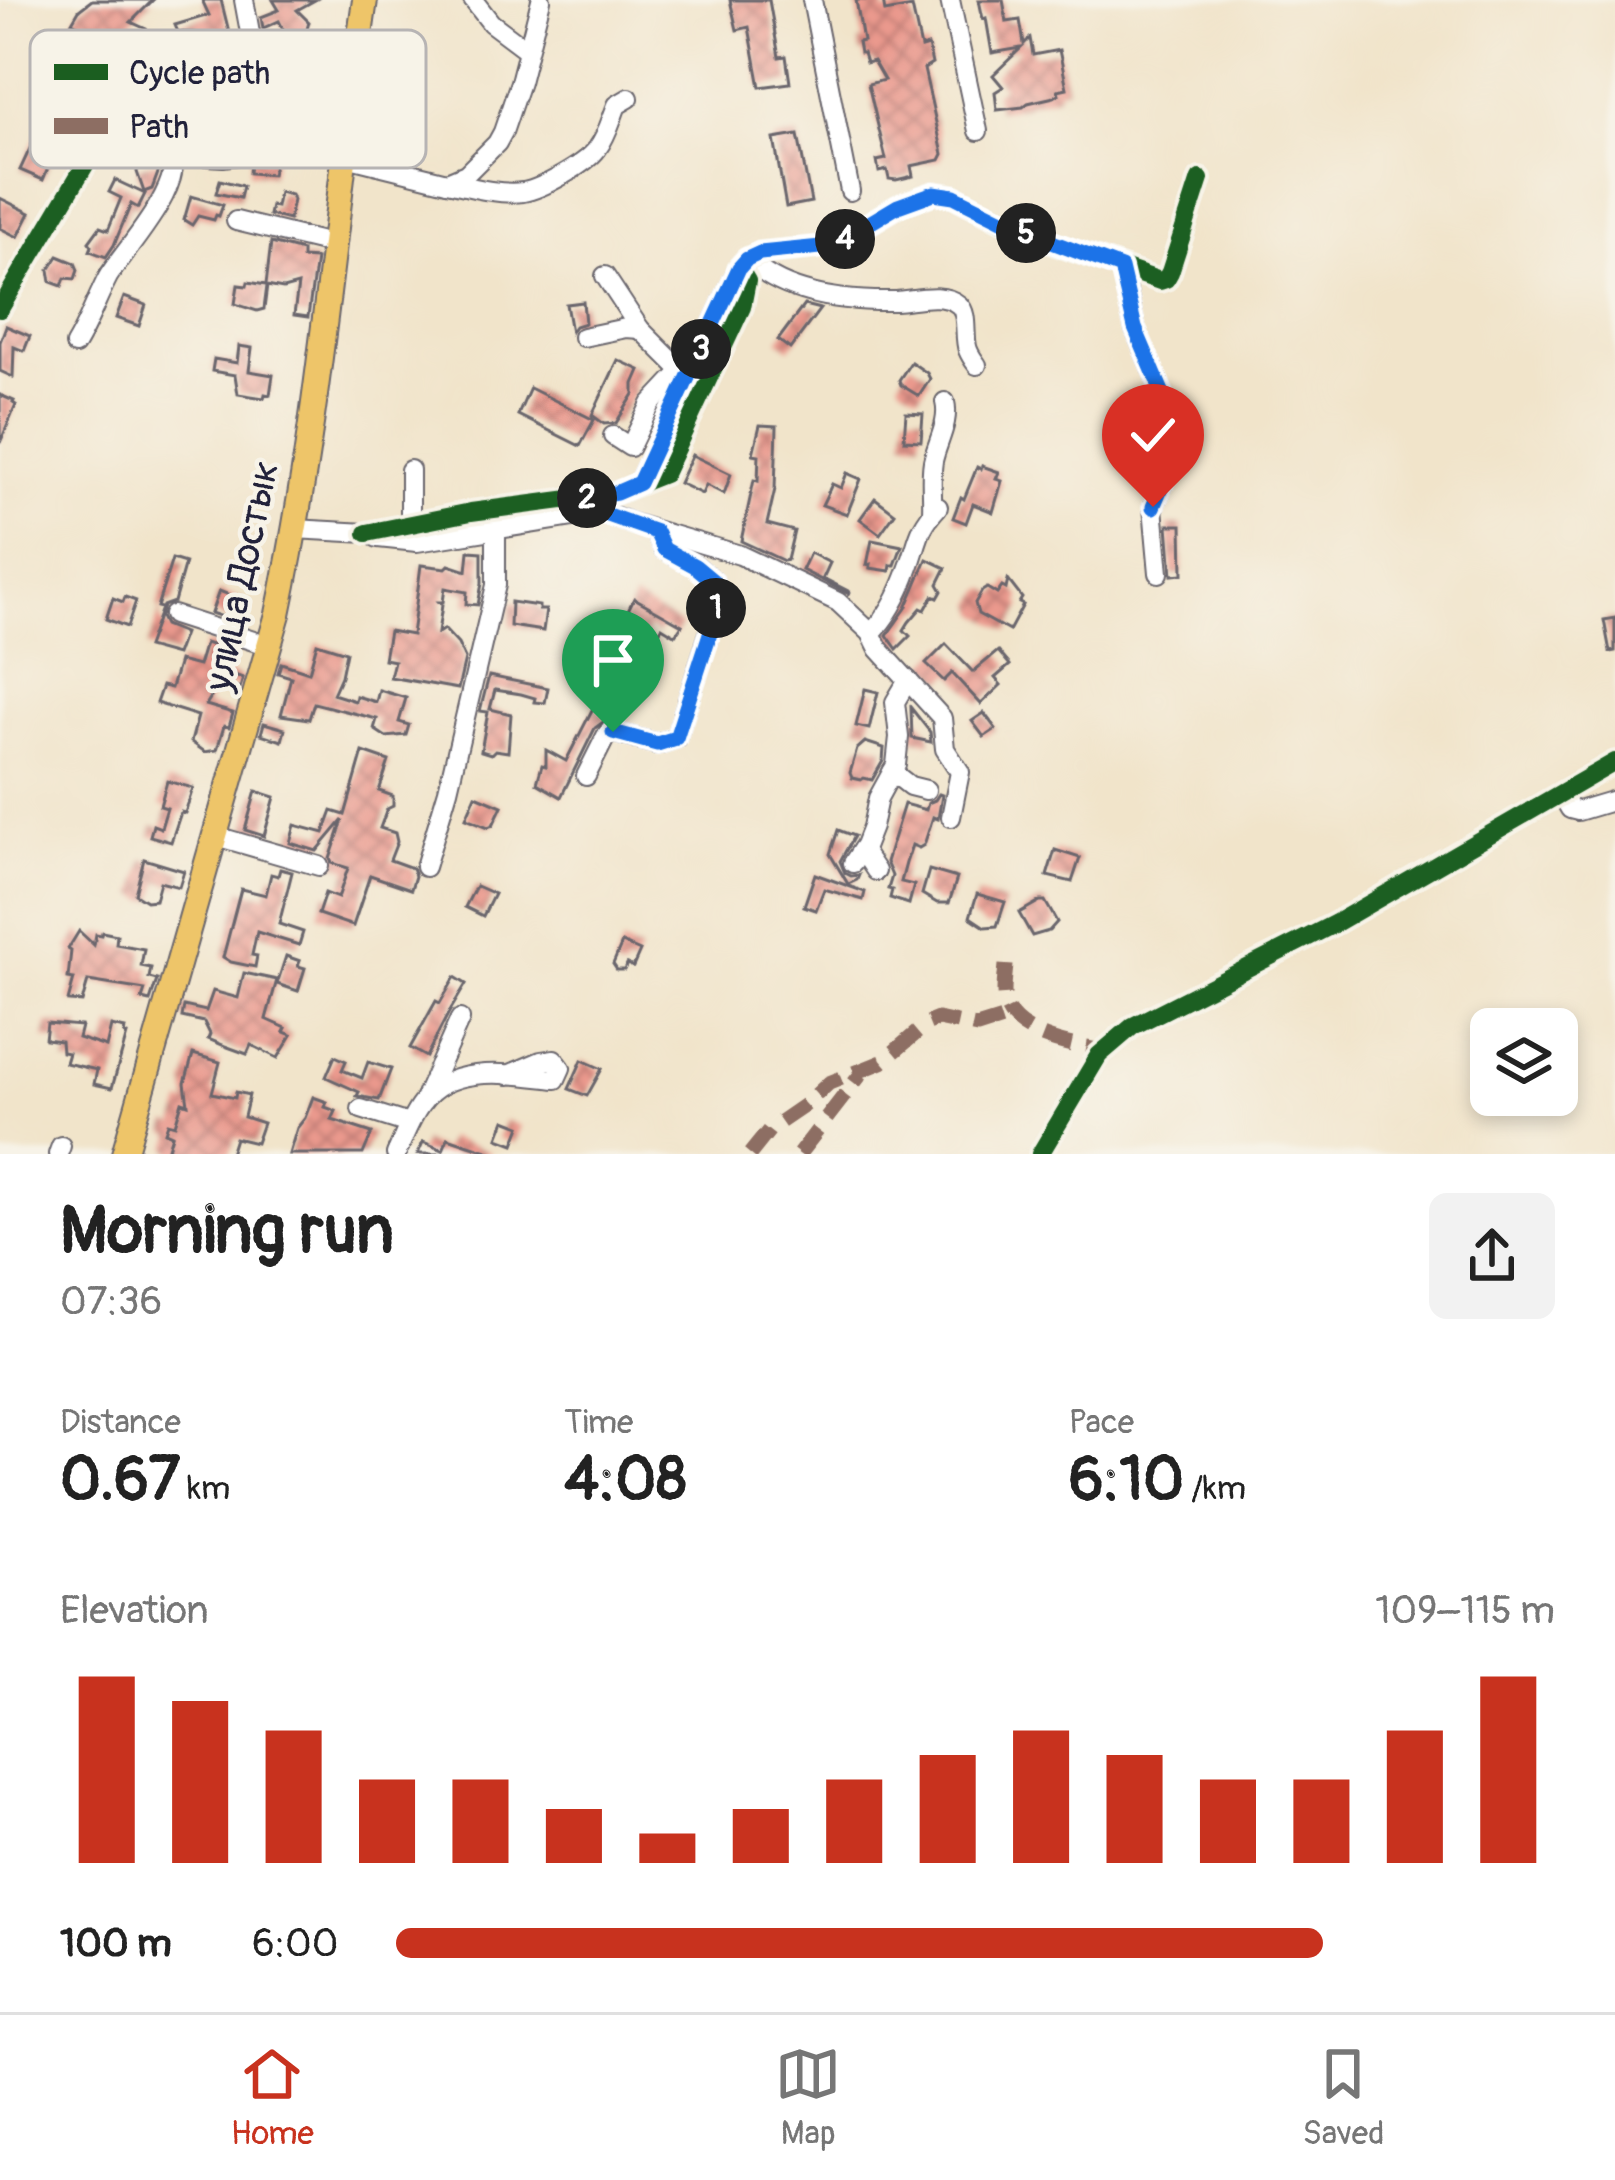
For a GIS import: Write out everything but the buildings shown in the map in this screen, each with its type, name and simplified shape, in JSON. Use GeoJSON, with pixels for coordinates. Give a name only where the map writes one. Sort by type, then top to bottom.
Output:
{"type":"FeatureCollection","features":[{"type":"Feature","properties":{"kind":"main road","name":"улица Достык"},"geometry":{"type":"LineString","coordinates":[[362,30],[365,0]]}},
{"type":"Feature","properties":{"kind":"main road","name":"улица Достык"},"geometry":{"type":"LineString","coordinates":[[124,1154],[283,593],[345,168]]}},
{"type":"Feature","properties":{"kind":"street"},"geometry":{"type":"LineString","coordinates":[[244,0],[250,30]]}},
{"type":"Feature","properties":{"kind":"street"},"geometry":{"type":"LineString","coordinates":[[473,0],[491,23],[527,50]]}},
{"type":"Feature","properties":{"kind":"street"},"geometry":{"type":"LineString","coordinates":[[447,182],[466,174],[497,143],[520,82],[541,0]]}},
{"type":"Feature","properties":{"kind":"street"},"geometry":{"type":"LineString","coordinates":[[812,0],[850,191]]}},
{"type":"Feature","properties":{"kind":"street"},"geometry":{"type":"LineString","coordinates":[[950,0],[978,131]]}},
{"type":"Feature","properties":{"kind":"street"},"geometry":{"type":"LineString","coordinates":[[388,168],[499,191],[537,188],[593,155],[617,105],[628,98]]}},
{"type":"Feature","properties":{"kind":"street"},"geometry":{"type":"LineString","coordinates":[[0,309],[83,168]]}},
{"type":"Feature","properties":{"kind":"street"},"geometry":{"type":"LineString","coordinates":[[75,345],[111,273],[158,205],[173,168]]}},
{"type":"Feature","properties":{"kind":"street"},"geometry":{"type":"LineString","coordinates":[[638,483],[681,380],[743,264],[760,253],[831,246],[898,206],[934,193],[954,196],[1028,233],[1144,277],[1166,279],[1200,179]]}},
{"type":"Feature","properties":{"kind":"street"},"geometry":{"type":"LineString","coordinates":[[236,220],[335,245]]}},
{"type":"Feature","properties":{"kind":"street"},"geometry":{"type":"LineString","coordinates":[[743,264],[815,294],[953,302],[964,313],[968,352],[977,365]]}},
{"type":"Feature","properties":{"kind":"street"},"geometry":{"type":"LineString","coordinates":[[295,529],[367,532],[616,493],[664,474],[742,307],[747,281],[743,264]]}},
{"type":"Feature","properties":{"kind":"street"},"geometry":{"type":"LineString","coordinates":[[1121,268],[1135,328],[1174,420],[1177,438],[1153,507],[1159,573]]}},
{"type":"Feature","properties":{"kind":"street"},"geometry":{"type":"LineString","coordinates":[[605,276],[681,380]]}},
{"type":"Feature","properties":{"kind":"street"},"geometry":{"type":"LineString","coordinates":[[583,338],[640,328]]}},
{"type":"Feature","properties":{"kind":"street"},"geometry":{"type":"LineString","coordinates":[[613,436],[630,447],[643,400],[681,380]]}},
{"type":"Feature","properties":{"kind":"street"},"geometry":{"type":"LineString","coordinates":[[643,400],[670,413]]}},
{"type":"Feature","properties":{"kind":"street"},"geometry":{"type":"LineString","coordinates":[[871,633],[889,611],[909,568],[916,539],[935,510],[933,462],[948,413],[945,402]]}},
{"type":"Feature","properties":{"kind":"street"},"geometry":{"type":"LineString","coordinates":[[410,470],[410,523]]}},
{"type":"Feature","properties":{"kind":"street"},"geometry":{"type":"LineString","coordinates":[[576,500],[656,532],[709,544],[838,602],[871,633],[879,649],[942,718],[945,749],[961,772],[951,817]]}},
{"type":"Feature","properties":{"kind":"street"},"geometry":{"type":"LineString","coordinates":[[367,532],[378,538],[417,542],[602,513]]}},
{"type":"Feature","properties":{"kind":"street"},"geometry":{"type":"LineString","coordinates":[[425,867],[496,585],[496,532]]}},
{"type":"Feature","properties":{"kind":"street"},"geometry":{"type":"LineString","coordinates":[[586,776],[607,734],[657,744],[676,738],[716,615],[713,581],[664,549],[656,532]]}},
{"type":"Feature","properties":{"kind":"street"},"geometry":{"type":"LineString","coordinates":[[172,615],[269,646]]}},
{"type":"Feature","properties":{"kind":"street"},"geometry":{"type":"LineString","coordinates":[[877,871],[858,856],[872,827],[878,798],[896,765],[895,702],[908,680]]}},
{"type":"Feature","properties":{"kind":"street"},"geometry":{"type":"LineString","coordinates":[[1040,1154],[1099,1055],[1133,1026],[1336,923],[1615,762]]}},
{"type":"Feature","properties":{"kind":"street"},"geometry":{"type":"LineString","coordinates":[[892,772],[910,786],[926,790]]}},
{"type":"Feature","properties":{"kind":"street"},"geometry":{"type":"LineString","coordinates":[[1561,792],[1578,812],[1615,800]]}},
{"type":"Feature","properties":{"kind":"street"},"geometry":{"type":"LineString","coordinates":[[216,836],[319,866]]}},
{"type":"Feature","properties":{"kind":"street"},"geometry":{"type":"LineString","coordinates":[[396,1154],[460,1019]]}},
{"type":"Feature","properties":{"kind":"street"},"geometry":{"type":"LineString","coordinates":[[424,1098],[444,1084],[475,1075],[508,1075]]}},
{"type":"Feature","properties":{"kind":"street"},"geometry":{"type":"LineString","coordinates":[[362,1109],[409,1124]]}},
{"type":"Feature","properties":{"kind":"marked path"},"geometry":{"type":"LineString","coordinates":[[1006,965],[1006,1005],[1021,1025],[1048,1038],[1103,1051]]}},
{"type":"Feature","properties":{"kind":"marked path"},"geometry":{"type":"LineString","coordinates":[[750,1154],[770,1129],[829,1083],[882,1062],[928,1023],[938,1019],[977,1027],[1011,1016]]}},
{"type":"Feature","properties":{"kind":"marked path"},"geometry":{"type":"LineString","coordinates":[[799,1154],[861,1074]]}},
{"type":"Feature","properties":{"kind":"cycle path"},"geometry":{"type":"LineString","coordinates":[[0,309],[83,168]]}},
{"type":"Feature","properties":{"kind":"cycle path"},"geometry":{"type":"LineString","coordinates":[[367,533],[471,512],[616,493],[664,474],[742,307],[747,281],[739,268],[760,253],[831,246],[898,206],[934,193],[954,196],[1027,234],[1160,281],[1170,272],[1200,179]]}},
{"type":"Feature","properties":{"kind":"cycle path"},"geometry":{"type":"LineString","coordinates":[[1040,1154],[1099,1055],[1133,1026],[1336,923],[1615,762]]}},
{"type":"Feature","properties":{"kind":"route"},"geometry":{"type":"LineString","coordinates":[[613,732],[657,744],[676,738],[716,615],[717,598],[713,581],[664,549],[656,532],[576,500],[616,493],[639,483],[739,268],[760,253],[831,246],[898,206],[934,193],[954,196],[1028,233],[1121,268],[1135,328],[1174,420],[1177,438],[1153,507]]}}]}
